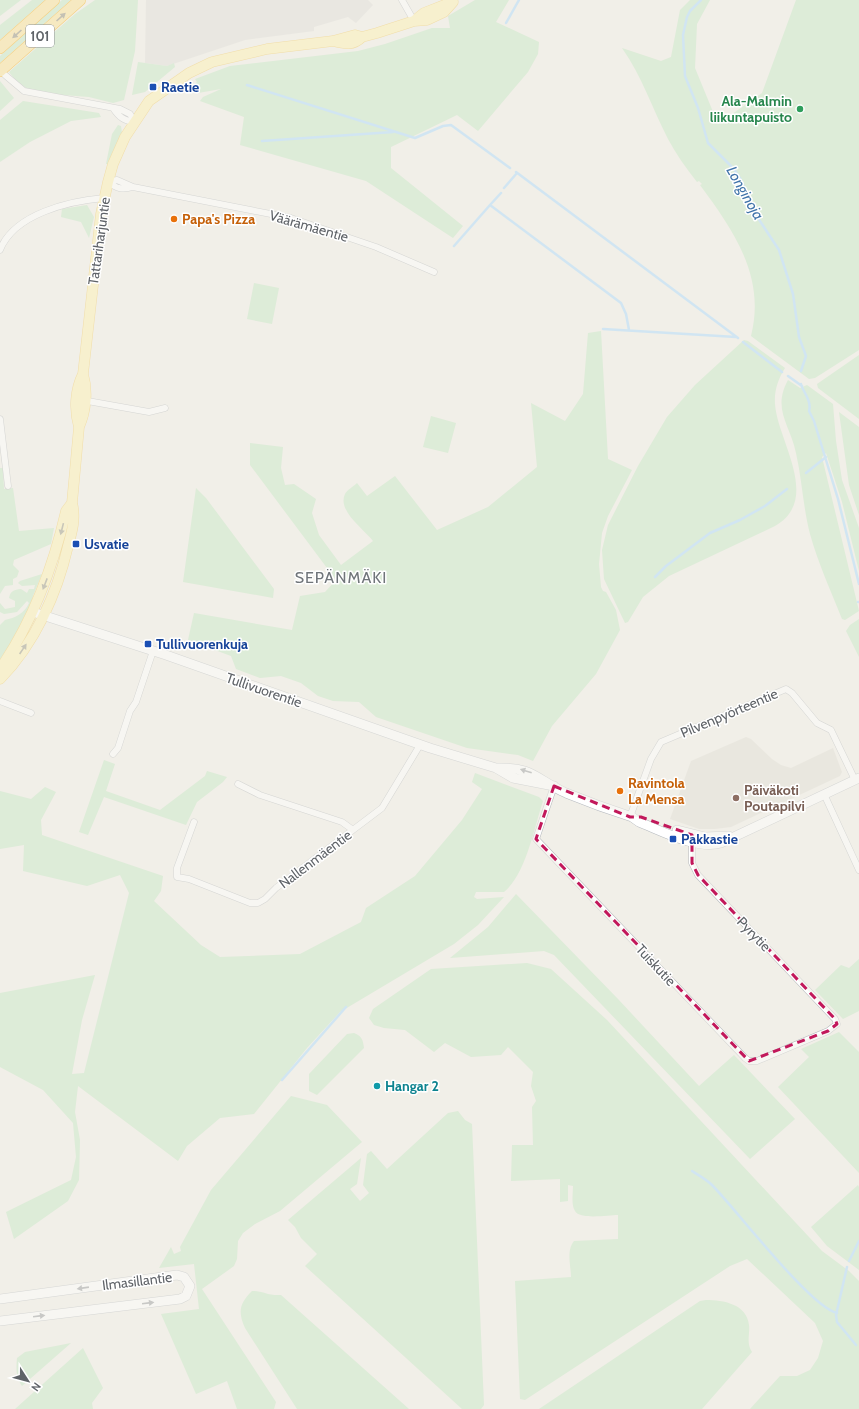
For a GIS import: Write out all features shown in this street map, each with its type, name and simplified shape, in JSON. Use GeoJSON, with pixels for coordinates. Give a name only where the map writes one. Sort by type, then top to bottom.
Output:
{"type":"FeatureCollection","features":[{"type":"Feature","properties":{"kind":"highway","name":"101"},"geometry":{"type":"LineString","coordinates":[[0,48],[54,0]]}},
{"type":"Feature","properties":{"kind":"highway","name":"101"},"geometry":{"type":"LineString","coordinates":[[3,73],[80,0]]}},
{"type":"Feature","properties":{"kind":"main road","name":"Tattariharjuntie"},"geometry":{"type":"LineString","coordinates":[[0,679],[21,652],[43,616],[58,581],[65,558],[74,513],[72,503],[79,427],[76,416],[81,400],[79,383],[83,374],[104,198],[117,154],[149,101],[155,95],[164,91],[189,73],[212,62],[267,49],[333,41],[354,35],[362,37],[414,21],[427,20],[444,12],[454,1]]}},
{"type":"Feature","properties":{"kind":"main road","name":"Tattariharjuntie"},"geometry":{"type":"LineString","coordinates":[[0,669],[33,612],[48,575],[66,511],[72,503]]}},
{"type":"Feature","properties":{"kind":"main road","name":"Tullivuorentie"},"geometry":{"type":"LineString","coordinates":[[33,612],[153,651],[420,745],[496,768],[513,778],[554,786],[565,792],[631,817],[639,822],[715,844],[857,779]]}},
{"type":"Feature","properties":{"kind":"main road","name":"Ilmasillantie"},"geometry":{"type":"LineString","coordinates":[[0,1299],[177,1275],[187,1279],[190,1286],[186,1296],[180,1299],[0,1321]]}},
{"type":"Feature","properties":{"kind":"street"},"geometry":{"type":"LineString","coordinates":[[402,0],[414,21]]}},
{"type":"Feature","properties":{"kind":"street"},"geometry":{"type":"LineString","coordinates":[[3,73],[24,91],[42,96],[100,104],[120,109],[137,119]]}},
{"type":"Feature","properties":{"kind":"street","name":"Väärämäentie"},"geometry":{"type":"LineString","coordinates":[[108,182],[115,188],[125,190],[133,187],[291,218],[376,247],[434,272]]}},
{"type":"Feature","properties":{"kind":"street"},"geometry":{"type":"LineString","coordinates":[[0,250],[7,236],[35,216],[57,206],[86,199],[104,198]]}},
{"type":"Feature","properties":{"kind":"street"},"geometry":{"type":"LineString","coordinates":[[81,400],[148,412],[165,408]]}},
{"type":"Feature","properties":{"kind":"street"},"geometry":{"type":"LineString","coordinates":[[0,419],[8,486]]}},
{"type":"Feature","properties":{"kind":"street"},"geometry":{"type":"LineString","coordinates":[[113,754],[118,748],[130,711],[136,702],[153,651]]}},
{"type":"Feature","properties":{"kind":"street","name":"Pilvenpyörteentie"},"geometry":{"type":"LineString","coordinates":[[631,817],[651,759],[659,744],[786,689],[792,693],[816,723],[831,730],[857,779]]}},
{"type":"Feature","properties":{"kind":"street"},"geometry":{"type":"LineString","coordinates":[[0,701],[31,712]]}},
{"type":"Feature","properties":{"kind":"street","name":"Nallenmäentie"},"geometry":{"type":"LineString","coordinates":[[194,822],[177,868],[177,877],[190,879],[250,904],[258,903],[382,808],[420,745]]}},
{"type":"Feature","properties":{"kind":"street"},"geometry":{"type":"LineString","coordinates":[[238,784],[260,795],[342,822],[353,830]]}},
{"type":"Feature","properties":{"kind":"street","name":"Tuiskutie"},"geometry":{"type":"LineString","coordinates":[[554,786],[536,839],[745,1058],[749,1061],[757,1060],[828,1031],[836,1024]]}},
{"type":"Feature","properties":{"kind":"street"},"geometry":{"type":"LineString","coordinates":[[824,794],[859,870]]}},
{"type":"Feature","properties":{"kind":"street","name":"Pyrytie"},"geometry":{"type":"LineString","coordinates":[[692,838],[692,863],[698,875],[835,1019],[836,1024]]}},
{"type":"Feature","properties":{"kind":"highlighted area"},"geometry":{"type":"Polygon","coordinates":[[[554,786],[630,817],[641,817],[692,835],[692,863],[698,875],[835,1019],[837,1024],[828,1031],[749,1061],[536,839],[554,786]]]}},
{"type":"Feature","properties":{"kind":"shaded area"},"geometry":{"type":"Polygon","coordinates":[[[146,0],[368,0],[373,5],[356,23],[348,17],[314,27],[314,31],[245,40],[167,66],[145,63],[146,0]]]}},
{"type":"Feature","properties":{"kind":"shaded area","name":"Päiväkoti Poutapilvi"},"geometry":{"type":"Polygon","coordinates":[[[746,737],[751,739],[772,759],[781,765],[791,768],[833,748],[842,772],[840,776],[731,827],[699,829],[670,819],[691,761],[746,737]]]}},
{"type":"Feature","properties":{"kind":"green space"},"geometry":{"type":"Polygon","coordinates":[[[0,0],[21,0],[0,16],[0,0]]]}},
{"type":"Feature","properties":{"kind":"green space"},"geometry":{"type":"Polygon","coordinates":[[[32,0],[45,0],[0,40],[0,25],[32,0]]]}},
{"type":"Feature","properties":{"kind":"green space"},"geometry":{"type":"Polygon","coordinates":[[[62,0],[71,0],[0,63],[0,56],[62,0]]]}},
{"type":"Feature","properties":{"kind":"green space"},"geometry":{"type":"Polygon","coordinates":[[[95,0],[138,0],[135,51],[124,100],[113,103],[89,97],[50,94],[29,90],[16,81],[9,72],[75,14],[95,0]]]}},
{"type":"Feature","properties":{"kind":"green space"},"geometry":{"type":"Polygon","coordinates":[[[475,0],[509,0],[496,22],[539,42],[538,54],[528,72],[478,131],[457,115],[391,147],[391,168],[463,226],[453,238],[366,181],[240,145],[244,117],[200,101],[203,97],[221,89],[198,93],[185,91],[197,82],[195,79],[230,66],[358,51],[385,44],[432,28],[450,28],[448,16],[475,0]]]}},
{"type":"Feature","properties":{"kind":"green space"},"geometry":{"type":"Polygon","coordinates":[[[690,0],[710,0],[697,24],[695,68],[718,124],[762,93],[796,0],[859,0],[859,350],[815,378],[809,379],[751,336],[755,314],[754,294],[750,274],[744,256],[735,237],[713,202],[700,185],[702,184],[699,181],[697,182],[671,145],[641,81],[622,48],[661,61],[671,57],[680,10],[690,0]]]}},
{"type":"Feature","properties":{"kind":"green space"},"geometry":{"type":"Polygon","coordinates":[[[138,62],[167,66],[174,63],[175,67],[145,92],[132,95],[138,62]]]}},
{"type":"Feature","properties":{"kind":"green space"},"geometry":{"type":"Polygon","coordinates":[[[0,81],[14,98],[0,111],[0,81]]]}},
{"type":"Feature","properties":{"kind":"green space"},"geometry":{"type":"Polygon","coordinates":[[[23,101],[99,113],[101,117],[71,121],[30,142],[0,162],[0,120],[23,101]]]}},
{"type":"Feature","properties":{"kind":"green space"},"geometry":{"type":"Polygon","coordinates":[[[118,125],[121,126],[122,133],[108,164],[106,164],[112,134],[118,125]]]}},
{"type":"Feature","properties":{"kind":"green space"},"geometry":{"type":"Polygon","coordinates":[[[87,205],[94,217],[89,238],[81,222],[61,217],[62,209],[87,205]]]}},
{"type":"Feature","properties":{"kind":"green space"},"geometry":{"type":"Polygon","coordinates":[[[254,283],[279,288],[272,324],[247,319],[254,283]]]}},
{"type":"Feature","properties":{"kind":"green space"},"geometry":{"type":"Polygon","coordinates":[[[601,331],[608,459],[632,470],[608,516],[602,533],[599,564],[601,587],[603,591],[606,592],[616,610],[620,630],[596,674],[552,726],[533,761],[518,755],[467,748],[376,717],[359,702],[333,701],[318,696],[301,683],[281,676],[260,678],[236,669],[231,656],[188,640],[194,613],[292,630],[300,596],[325,592],[336,580],[250,465],[250,443],[283,447],[281,468],[285,485],[294,484],[316,499],[312,513],[319,535],[341,565],[373,541],[348,513],[345,507],[345,494],[357,483],[367,496],[395,476],[437,530],[488,507],[537,467],[531,403],[565,421],[583,394],[588,333],[601,331]]]}},
{"type":"Feature","properties":{"kind":"green space"},"geometry":{"type":"Polygon","coordinates":[[[744,340],[748,341],[785,368],[777,385],[775,404],[793,468],[796,485],[795,501],[789,514],[775,526],[669,576],[643,597],[628,622],[625,623],[604,579],[602,550],[608,525],[638,466],[667,417],[695,385],[744,340]]]}},
{"type":"Feature","properties":{"kind":"green space"},"geometry":{"type":"Polygon","coordinates":[[[859,355],[859,419],[818,388],[817,384],[859,355]]]}},
{"type":"Feature","properties":{"kind":"green space"},"geometry":{"type":"Polygon","coordinates":[[[788,380],[800,388],[807,385],[833,404],[836,441],[842,480],[859,528],[859,571],[842,502],[826,453],[822,457],[859,611],[845,620],[842,619],[817,556],[810,534],[796,453],[782,409],[782,400],[788,380]]]}},
{"type":"Feature","properties":{"kind":"green space"},"geometry":{"type":"Polygon","coordinates":[[[839,412],[859,427],[859,515],[849,485],[839,412]]]}},
{"type":"Feature","properties":{"kind":"green space"},"geometry":{"type":"Polygon","coordinates":[[[431,416],[456,423],[448,453],[423,447],[431,416]]]}},
{"type":"Feature","properties":{"kind":"green space"},"geometry":{"type":"Polygon","coordinates":[[[0,468],[3,468],[4,489],[13,488],[19,531],[54,528],[51,544],[14,560],[13,565],[19,571],[17,577],[13,579],[13,585],[5,586],[0,594],[0,468]]]}},
{"type":"Feature","properties":{"kind":"green space"},"geometry":{"type":"Polygon","coordinates":[[[196,488],[206,498],[274,589],[273,598],[183,582],[196,488]]]}},
{"type":"Feature","properties":{"kind":"green space"},"geometry":{"type":"Polygon","coordinates":[[[42,574],[33,596],[31,609],[0,664],[0,625],[5,620],[22,612],[29,603],[27,601],[17,612],[4,614],[0,612],[0,603],[5,609],[15,607],[15,601],[9,598],[12,592],[21,589],[27,593],[29,589],[34,589],[35,585],[22,586],[18,583],[42,574]]]}},
{"type":"Feature","properties":{"kind":"green space"},"geometry":{"type":"Polygon","coordinates":[[[859,619],[859,657],[846,631],[850,625],[859,619]]]}},
{"type":"Feature","properties":{"kind":"green space"},"geometry":{"type":"Polygon","coordinates":[[[104,760],[115,764],[106,791],[160,810],[205,776],[207,771],[227,777],[223,782],[197,802],[186,825],[104,797],[88,835],[79,832],[104,760]]]}},
{"type":"Feature","properties":{"kind":"green space"},"geometry":{"type":"Polygon","coordinates":[[[475,773],[539,797],[543,801],[524,862],[512,884],[504,892],[476,892],[474,897],[477,899],[504,897],[478,925],[454,944],[340,1012],[307,1048],[254,1114],[220,1118],[187,1146],[178,1161],[78,1086],[75,1112],[80,1140],[79,1180],[68,1201],[14,1239],[6,1212],[71,1180],[76,1157],[73,1123],[43,1090],[0,1067],[0,993],[95,975],[82,1020],[72,1074],[84,1073],[129,893],[120,875],[87,886],[23,871],[24,845],[0,849],[0,791],[31,799],[45,787],[56,792],[41,820],[42,835],[163,876],[161,891],[154,901],[201,945],[220,957],[300,954],[361,922],[366,908],[415,876],[462,820],[482,789],[472,782],[475,773]]]}},
{"type":"Feature","properties":{"kind":"green space"},"geometry":{"type":"Polygon","coordinates":[[[516,894],[618,999],[699,1086],[734,1055],[795,1119],[750,1159],[554,955],[544,951],[450,958],[488,927],[516,894]]]}},
{"type":"Feature","properties":{"kind":"green space"},"geometry":{"type":"Polygon","coordinates":[[[859,959],[859,1011],[843,1019],[815,990],[841,965],[849,968],[859,959]]]}},
{"type":"Feature","properties":{"kind":"green space"},"geometry":{"type":"Polygon","coordinates":[[[527,963],[551,969],[607,1020],[822,1251],[849,1271],[859,1281],[859,1409],[750,1409],[780,1376],[797,1376],[810,1370],[818,1358],[823,1341],[815,1323],[747,1259],[730,1266],[525,1400],[520,1399],[515,1281],[571,1277],[570,1249],[574,1241],[618,1239],[618,1215],[588,1216],[578,1214],[573,1206],[573,1186],[568,1185],[568,1201],[560,1202],[560,1179],[511,1181],[512,1145],[533,1145],[532,1107],[536,1101],[531,1086],[533,1072],[508,1047],[501,1055],[471,1057],[445,1043],[434,1052],[405,1030],[384,1028],[374,1025],[369,1018],[373,1009],[431,969],[527,963]]]}},
{"type":"Feature","properties":{"kind":"green space"},"geometry":{"type":"Polygon","coordinates":[[[839,1032],[859,1052],[859,1173],[778,1087],[809,1057],[801,1049],[839,1032]]]}},
{"type":"Feature","properties":{"kind":"green space"},"geometry":{"type":"Polygon","coordinates":[[[354,1033],[359,1035],[362,1039],[364,1048],[317,1095],[309,1091],[309,1074],[347,1034],[354,1033]]]}},
{"type":"Feature","properties":{"kind":"green space"},"geometry":{"type":"Polygon","coordinates":[[[291,1096],[327,1105],[362,1142],[280,1211],[255,1224],[243,1233],[238,1241],[237,1259],[234,1266],[202,1289],[276,1402],[274,1409],[237,1409],[227,1381],[196,1394],[161,1314],[199,1309],[194,1264],[159,1268],[171,1247],[174,1254],[181,1251],[180,1247],[211,1190],[291,1096]]]}},
{"type":"Feature","properties":{"kind":"green space"},"geometry":{"type":"Polygon","coordinates":[[[458,1111],[465,1120],[472,1124],[484,1405],[481,1409],[462,1409],[305,1266],[317,1254],[301,1238],[295,1227],[288,1220],[361,1158],[357,1184],[350,1189],[360,1201],[369,1193],[363,1185],[367,1154],[371,1151],[387,1169],[448,1113],[458,1111]]]}},
{"type":"Feature","properties":{"kind":"green space"},"geometry":{"type":"Polygon","coordinates":[[[858,1185],[859,1270],[827,1246],[811,1227],[858,1185]]]}},
{"type":"Feature","properties":{"kind":"green space"},"geometry":{"type":"Polygon","coordinates":[[[252,1291],[272,1295],[281,1295],[409,1409],[297,1409],[245,1328],[241,1317],[241,1308],[244,1300],[252,1291]]]}},
{"type":"Feature","properties":{"kind":"green space"},"geometry":{"type":"Polygon","coordinates":[[[706,1300],[727,1302],[744,1312],[749,1325],[749,1342],[752,1352],[702,1409],[539,1409],[700,1301],[706,1300]]]}},
{"type":"Feature","properties":{"kind":"green space"},"geometry":{"type":"Polygon","coordinates":[[[71,1343],[22,1386],[17,1373],[17,1358],[25,1352],[71,1343]]]}},
{"type":"Feature","properties":{"kind":"green space"},"geometry":{"type":"Polygon","coordinates":[[[83,1348],[103,1388],[92,1403],[93,1409],[15,1409],[83,1348]]]}},
{"type":"Feature","properties":{"kind":"waterway"},"geometry":{"type":"LineString","coordinates":[[506,23],[519,0]]}},
{"type":"Feature","properties":{"kind":"waterway","name":"Longinoja"},"geometry":{"type":"LineString","coordinates":[[701,0],[690,11],[683,35],[685,76],[698,108],[708,143],[734,169],[741,180],[756,215],[779,250],[793,294],[799,337],[806,356],[801,371]]}},
{"type":"Feature","properties":{"kind":"waterway"},"geometry":{"type":"LineString","coordinates":[[247,85],[415,138],[443,126],[451,125],[510,168]]}},
{"type":"Feature","properties":{"kind":"waterway"},"geometry":{"type":"LineString","coordinates":[[262,141],[393,132]]}},
{"type":"Feature","properties":{"kind":"waterway"},"geometry":{"type":"LineString","coordinates":[[516,172],[738,338]]}},
{"type":"Feature","properties":{"kind":"waterway"},"geometry":{"type":"LineString","coordinates":[[504,188],[517,173]]}},
{"type":"Feature","properties":{"kind":"waterway"},"geometry":{"type":"LineString","coordinates":[[490,205],[501,193]]}},
{"type":"Feature","properties":{"kind":"waterway"},"geometry":{"type":"LineString","coordinates":[[454,246],[490,205],[621,303],[626,314],[629,330]]}},
{"type":"Feature","properties":{"kind":"waterway"},"geometry":{"type":"LineString","coordinates":[[603,329],[736,337]]}},
{"type":"Feature","properties":{"kind":"waterway"},"geometry":{"type":"LineString","coordinates":[[743,342],[782,372]]}},
{"type":"Feature","properties":{"kind":"waterway"},"geometry":{"type":"LineString","coordinates":[[788,376],[802,386]]}},
{"type":"Feature","properties":{"kind":"waterway","name":"Longinoja"},"geometry":{"type":"LineString","coordinates":[[801,384],[808,400],[810,407],[809,411],[814,421],[838,499],[859,584]]}},
{"type":"Feature","properties":{"kind":"waterway"},"geometry":{"type":"LineString","coordinates":[[806,473],[826,457]]}},
{"type":"Feature","properties":{"kind":"waterway"},"geometry":{"type":"LineString","coordinates":[[655,577],[666,566],[710,533],[740,520],[765,506],[787,489]]}},
{"type":"Feature","properties":{"kind":"waterway"},"geometry":{"type":"LineString","coordinates":[[282,1080],[346,1007]]}},
{"type":"Feature","properties":{"kind":"waterway"},"geometry":{"type":"LineString","coordinates":[[692,1171],[712,1185],[773,1256],[810,1294],[825,1307],[837,1313]]}},
{"type":"Feature","properties":{"kind":"waterway"},"geometry":{"type":"LineString","coordinates":[[849,1261],[859,1241]]}},
{"type":"Feature","properties":{"kind":"waterway"},"geometry":{"type":"LineString","coordinates":[[847,1267],[836,1315],[837,1322],[856,1345]]}},
{"type":"Feature","properties":{"kind":"place","name":"Raetie"},"geometry":{"type":"Point","coordinates":[153,87]}},
{"type":"Feature","properties":{"kind":"place","name":"Ala-Malmin liikuntapuisto"},"geometry":{"type":"Point","coordinates":[800,109]}},
{"type":"Feature","properties":{"kind":"place","name":"Papa's Pizza"},"geometry":{"type":"Point","coordinates":[174,219]}},
{"type":"Feature","properties":{"kind":"place","name":"Usvatie"},"geometry":{"type":"Point","coordinates":[76,544]}},
{"type":"Feature","properties":{"kind":"place","name":"Tullivuorenkuja"},"geometry":{"type":"Point","coordinates":[148,644]}},
{"type":"Feature","properties":{"kind":"place","name":"Ravintola La Mensa"},"geometry":{"type":"Point","coordinates":[620,791]}},
{"type":"Feature","properties":{"kind":"place","name":"Päiväkoti Poutapilvi"},"geometry":{"type":"Point","coordinates":[736,798]}},
{"type":"Feature","properties":{"kind":"place","name":"Pakkastie"},"geometry":{"type":"Point","coordinates":[673,839]}},
{"type":"Feature","properties":{"kind":"place","name":"Hangar 2"},"geometry":{"type":"Point","coordinates":[377,1086]}},
{"type":"Feature","properties":{"kind":"district","name":"SEPÄNMÄKI"},"geometry":{"type":"Point","coordinates":[341,577]}}]}
